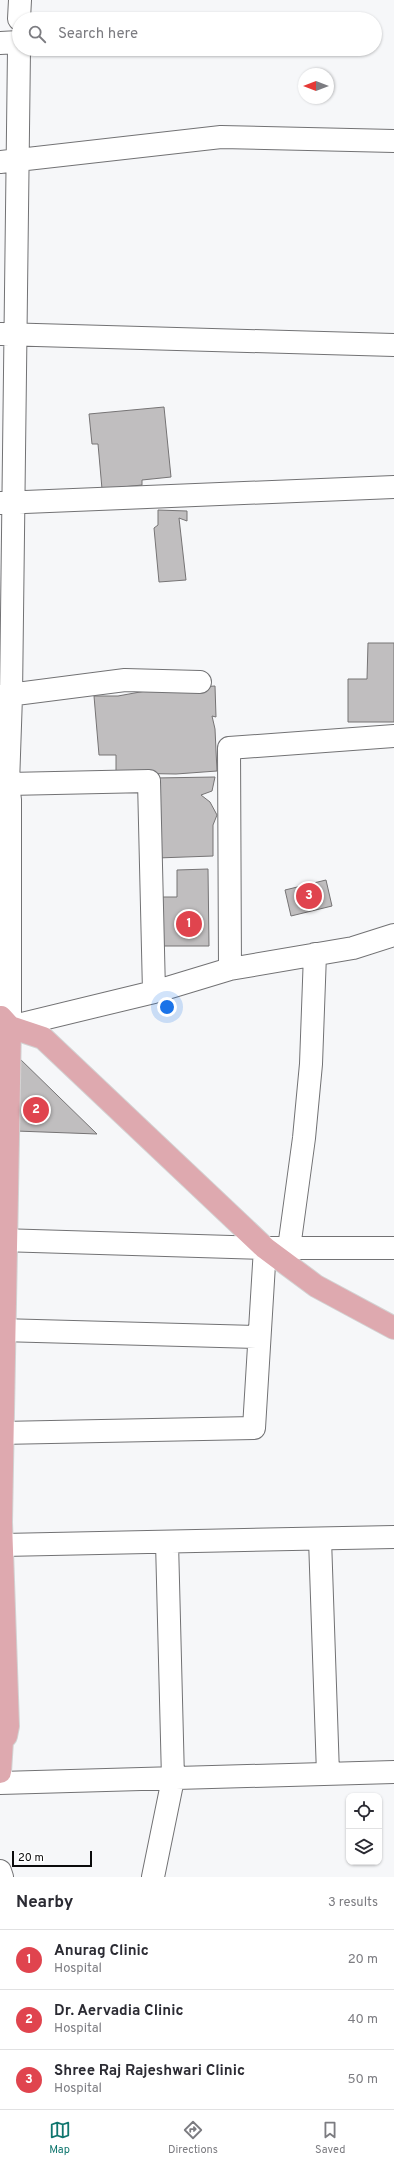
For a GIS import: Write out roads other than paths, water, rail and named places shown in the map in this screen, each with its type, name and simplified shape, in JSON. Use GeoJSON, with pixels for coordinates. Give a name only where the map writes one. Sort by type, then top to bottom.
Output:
{"type":"FeatureCollection","features":[{"type":"Feature","properties":{"kind":"main road"},"geometry":{"type":"LineString","coordinates":[[0,1772],[1,1742],[6,1736],[8,1726],[0,1522],[3,1024],[44,1038],[265,1248],[316,1286],[394,1328]]}},
{"type":"Feature","properties":{"kind":"street"},"geometry":{"type":"LineString","coordinates":[[19,12],[20,0]]}},
{"type":"Feature","properties":{"kind":"street"},"geometry":{"type":"LineString","coordinates":[[0,43],[12,42]]}},
{"type":"Feature","properties":{"kind":"street"},"geometry":{"type":"LineString","coordinates":[[18,56],[9,161],[5,696],[6,795],[3,1024],[154,992],[230,970],[353,948],[394,935]]}},
{"type":"Feature","properties":{"kind":"street"},"geometry":{"type":"LineString","coordinates":[[9,161],[220,137],[394,141]]}},
{"type":"Feature","properties":{"kind":"street"},"geometry":{"type":"LineString","coordinates":[[8,335],[394,344]]}},
{"type":"Feature","properties":{"kind":"street"},"geometry":{"type":"LineString","coordinates":[[7,502],[394,487]]}},
{"type":"Feature","properties":{"kind":"street"},"geometry":{"type":"LineString","coordinates":[[5,696],[125,680],[200,682]]}},
{"type":"Feature","properties":{"kind":"street"},"geometry":{"type":"LineString","coordinates":[[230,970],[229,748],[394,736]]}},
{"type":"Feature","properties":{"kind":"street"},"geometry":{"type":"LineString","coordinates":[[6,795],[149,781],[154,992]]}},
{"type":"Feature","properties":{"kind":"street"},"geometry":{"type":"LineString","coordinates":[[289,1248],[306,1116],[311,1064],[315,954]]}},
{"type":"Feature","properties":{"kind":"street"},"geometry":{"type":"LineString","coordinates":[[2,1240],[265,1248],[394,1248]]}},
{"type":"Feature","properties":{"kind":"street"},"geometry":{"type":"LineString","coordinates":[[1,1433],[254,1428],[265,1248]]}},
{"type":"Feature","properties":{"kind":"street"},"geometry":{"type":"LineString","coordinates":[[1,1330],[259,1337]]}},
{"type":"Feature","properties":{"kind":"street"},"geometry":{"type":"LineString","coordinates":[[2,1545],[394,1537]]}},
{"type":"Feature","properties":{"kind":"street"},"geometry":{"type":"LineString","coordinates":[[320,1539],[328,1774]]}},
{"type":"Feature","properties":{"kind":"street"},"geometry":{"type":"LineString","coordinates":[[153,1877],[173,1779],[167,1542]]}},
{"type":"Feature","properties":{"kind":"street"},"geometry":{"type":"LineString","coordinates":[[0,1783],[394,1772]]}},
{"type":"Feature","properties":{"kind":"street"},"geometry":{"type":"LineString","coordinates":[[0,1871],[2,1877]]}},
{"type":"Feature","properties":{"kind":"place","name":"Shree Raj Rajeshwari Clinic"},"geometry":{"type":"Point","coordinates":[309,896]}},
{"type":"Feature","properties":{"kind":"place","name":"Anurag Clinic"},"geometry":{"type":"Point","coordinates":[189,924]}},
{"type":"Feature","properties":{"kind":"place","name":"Dr. Aervadia Clinic"},"geometry":{"type":"Point","coordinates":[36,1110]}}]}
